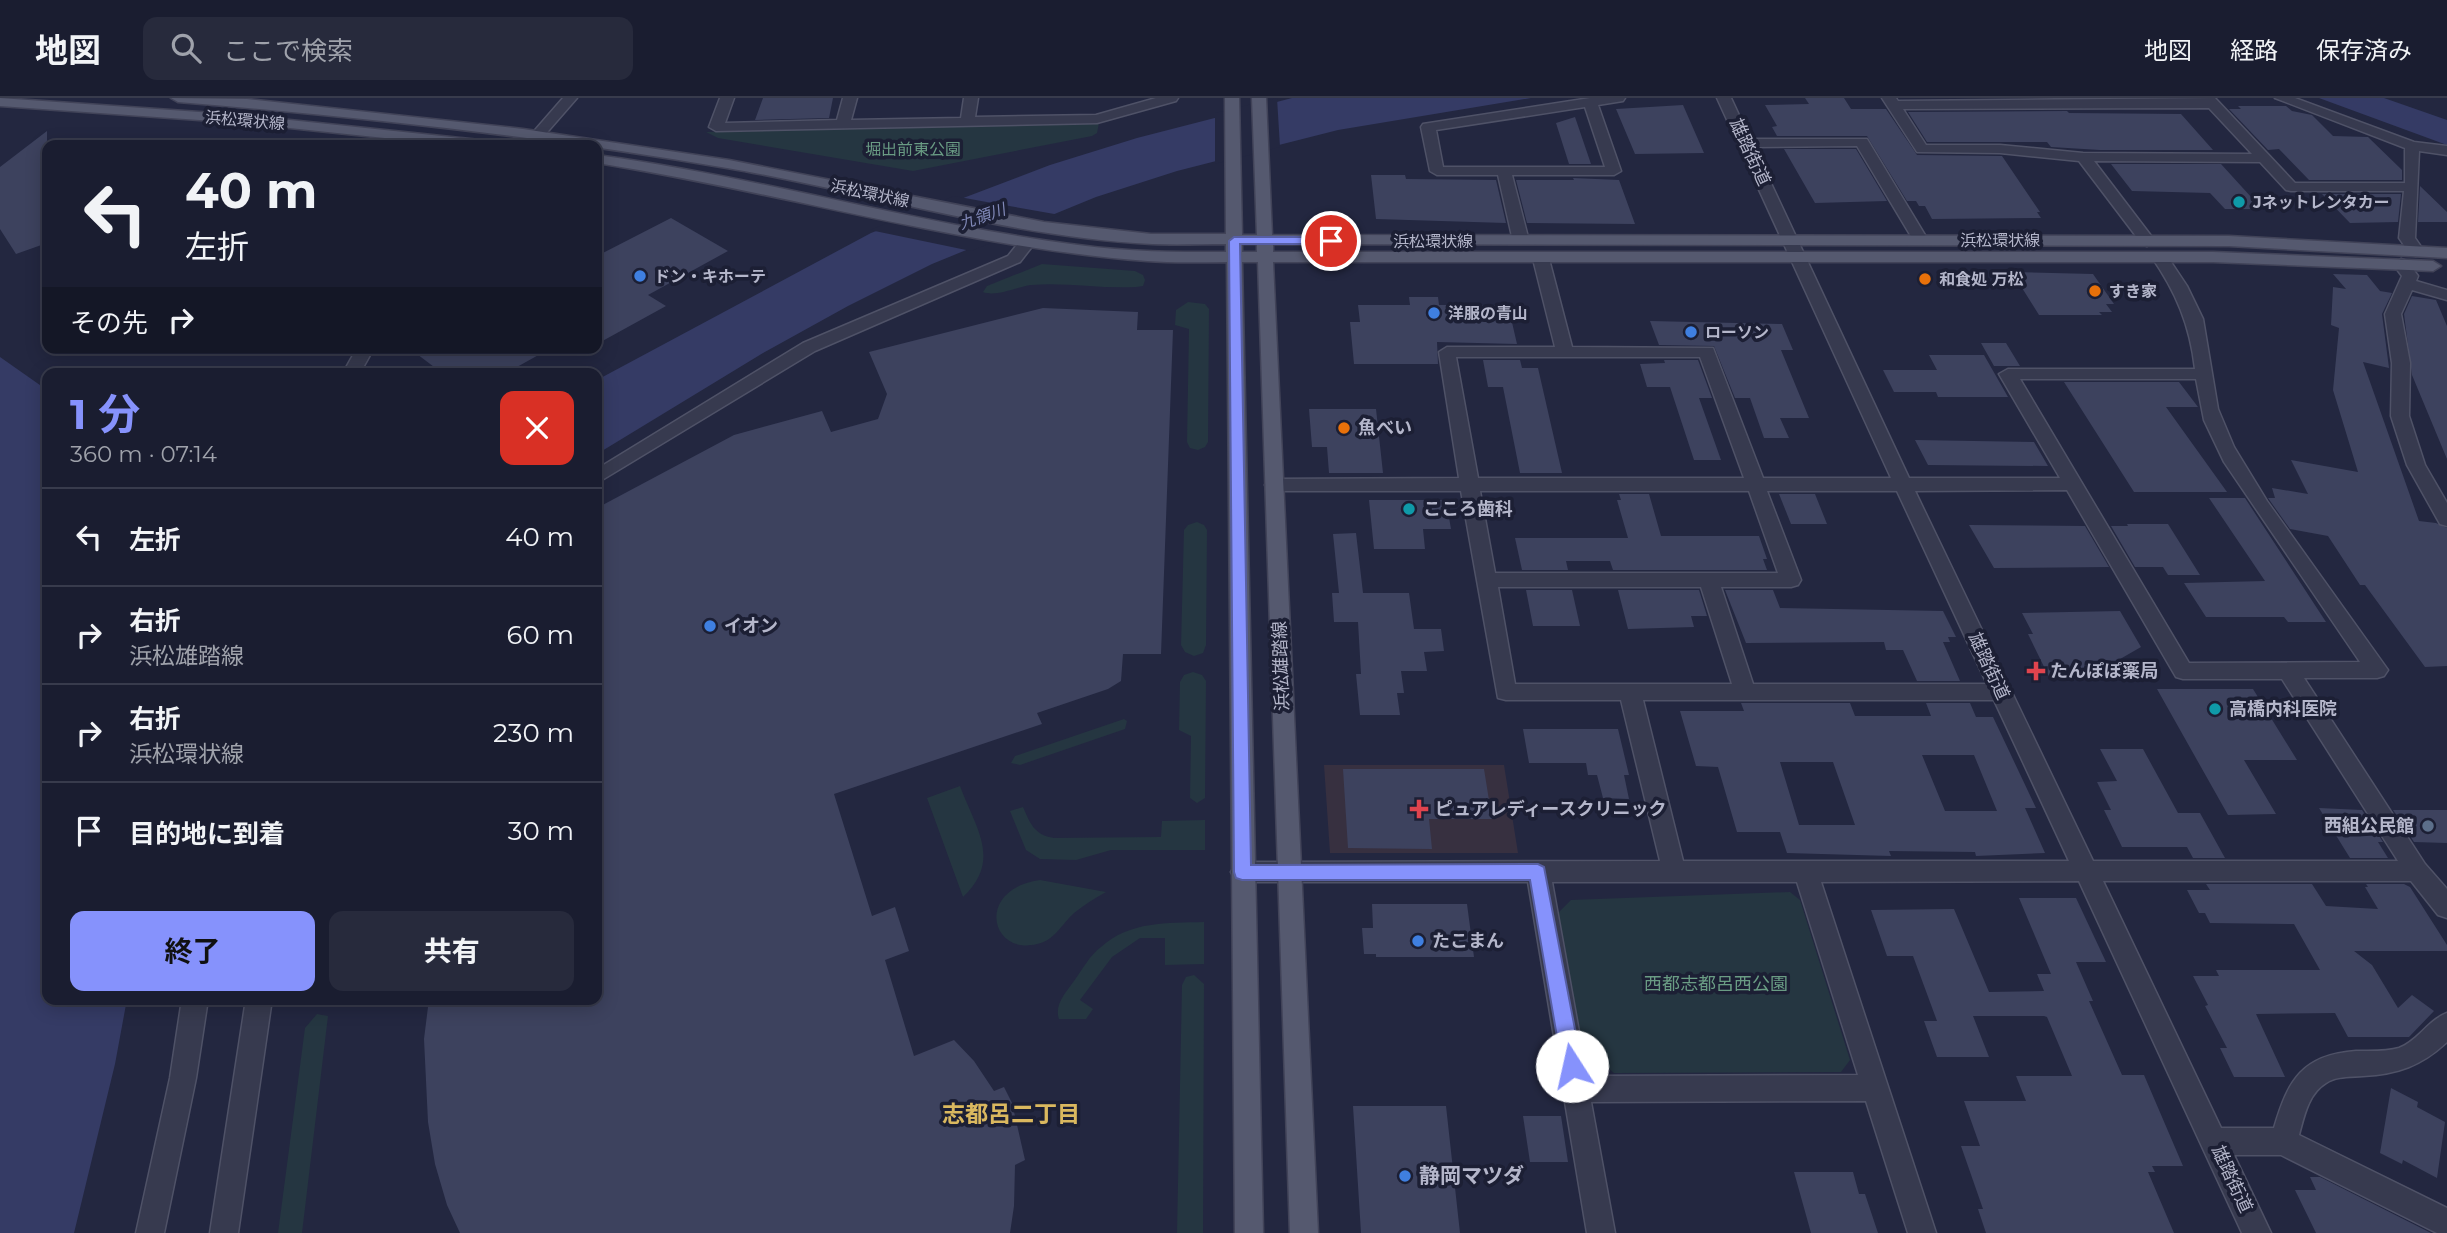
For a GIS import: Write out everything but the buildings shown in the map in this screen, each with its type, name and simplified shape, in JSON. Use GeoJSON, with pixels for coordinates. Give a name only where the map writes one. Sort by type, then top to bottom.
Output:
{"type":"FeatureCollection","features":[{"type":"Feature","properties":{"kind":"main road","name":"浜松環状線"},"geometry":{"type":"LineString","coordinates":[[178,98],[342,113],[533,140]]}},
{"type":"Feature","properties":{"kind":"main road","name":"浜松雄踏線"},"geometry":{"type":"LineString","coordinates":[[1259,100],[1304,1233]]}},
{"type":"Feature","properties":{"kind":"main road","name":"浜松環状線"},"geometry":{"type":"LineString","coordinates":[[0,102],[215,117],[440,140]]}},
{"type":"Feature","properties":{"kind":"main road"},"geometry":{"type":"LineString","coordinates":[[1233,103],[1249,1233]]}},
{"type":"Feature","properties":{"kind":"main road","name":"浜松環状線"},"geometry":{"type":"LineString","coordinates":[[602,149],[755,169],[1042,227],[1235,250]]}},
{"type":"Feature","properties":{"kind":"main road","name":"浜松環状線"},"geometry":{"type":"LineString","coordinates":[[602,160],[729,182],[1019,243],[1114,255],[1265,250],[1541,259],[1794,249],[1920,240],[2283,243],[2447,253]]}},
{"type":"Feature","properties":{"kind":"main road","name":"浜松環状線"},"geometry":{"type":"LineString","coordinates":[[1265,250],[1521,241],[2285,258],[2447,267]]}},
{"type":"Feature","properties":{"kind":"street"},"geometry":{"type":"LineString","coordinates":[[533,140],[570,98]]}},
{"type":"Feature","properties":{"kind":"street"},"geometry":{"type":"LineString","coordinates":[[727,98],[716,127],[967,122],[1073,114],[1097,119],[1171,98]]}},
{"type":"Feature","properties":{"kind":"street"},"geometry":{"type":"LineString","coordinates":[[843,124],[850,98]]}},
{"type":"Feature","properties":{"kind":"street"},"geometry":{"type":"LineString","coordinates":[[967,122],[971,98]]}},
{"type":"Feature","properties":{"kind":"street"},"geometry":{"type":"LineString","coordinates":[[1590,102],[1614,171],[1437,171],[1428,127],[1590,102],[1618,98]]}},
{"type":"Feature","properties":{"kind":"street","name":"雄踏街道"},"geometry":{"type":"LineString","coordinates":[[1724,98],[2257,1233]]}},
{"type":"Feature","properties":{"kind":"street"},"geometry":{"type":"LineString","coordinates":[[2282,98],[2412,146],[2435,147],[2447,151]]}},
{"type":"Feature","properties":{"kind":"street"},"geometry":{"type":"LineString","coordinates":[[1891,101],[2210,101],[2291,187],[2412,187]]}},
{"type":"Feature","properties":{"kind":"street"},"geometry":{"type":"LineString","coordinates":[[1891,101],[1922,149],[2000,149],[2083,157],[2263,158]]}},
{"type":"Feature","properties":{"kind":"street"},"geometry":{"type":"LineString","coordinates":[[1745,143],[1862,142],[1920,240]]}},
{"type":"Feature","properties":{"kind":"street"},"geometry":{"type":"LineString","coordinates":[[2412,146],[2412,187],[2407,238],[2416,251]]}},
{"type":"Feature","properties":{"kind":"street"},"geometry":{"type":"LineString","coordinates":[[2083,157],[2147,241]]}},
{"type":"Feature","properties":{"kind":"street"},"geometry":{"type":"LineString","coordinates":[[1504,171],[1521,241]]}},
{"type":"Feature","properties":{"kind":"street"},"geometry":{"type":"LineString","coordinates":[[602,474],[809,347],[870,318],[1014,259],[1019,243]]}},
{"type":"Feature","properties":{"kind":"street"},"geometry":{"type":"LineString","coordinates":[[2160,256],[2179,285],[2193,314],[2201,344],[2204,388],[2215,427],[2236,469],[2377,670],[2183,671],[2008,374],[2203,374]]}},
{"type":"Feature","properties":{"kind":"street"},"geometry":{"type":"LineString","coordinates":[[1541,259],[1565,352]]}},
{"type":"Feature","properties":{"kind":"street"},"geometry":{"type":"LineString","coordinates":[[2401,264],[2410,276],[2393,314],[2401,363],[2400,416],[2416,465],[2447,519]]}},
{"type":"Feature","properties":{"kind":"street"},"geometry":{"type":"LineString","coordinates":[[2407,284],[2447,295]]}},
{"type":"Feature","properties":{"kind":"street"},"geometry":{"type":"LineString","coordinates":[[1486,580],[1791,580],[1707,352],[1447,352],[1486,580],[1506,692],[2001,692]]}},
{"type":"Feature","properties":{"kind":"street"},"geometry":{"type":"LineString","coordinates":[[1274,485],[2073,484]]}},
{"type":"Feature","properties":{"kind":"street"},"geometry":{"type":"LineString","coordinates":[[1709,580],[1745,692]]}},
{"type":"Feature","properties":{"kind":"street"},"geometry":{"type":"LineString","coordinates":[[2288,671],[2417,871],[2447,906]]}},
{"type":"Feature","properties":{"kind":"street"},"geometry":{"type":"LineString","coordinates":[[1630,692],[1674,872]]}},
{"type":"Feature","properties":{"kind":"street"},"geometry":{"type":"LineString","coordinates":[[1242,872],[2417,871]]}},
{"type":"Feature","properties":{"kind":"street"},"geometry":{"type":"LineString","coordinates":[[1538,872],[1601,1233]]}},
{"type":"Feature","properties":{"kind":"street"},"geometry":{"type":"LineString","coordinates":[[1806,872],[1922,1233]]}},
{"type":"Feature","properties":{"kind":"street"},"geometry":{"type":"LineString","coordinates":[[150,1233],[178,1103],[194,1005]]}},
{"type":"Feature","properties":{"kind":"street"},"geometry":{"type":"LineString","coordinates":[[224,1233],[258,1005]]}},
{"type":"Feature","properties":{"kind":"street"},"geometry":{"type":"LineString","coordinates":[[2283,1142],[2299,1094],[2308,1080],[2324,1070],[2342,1065],[2402,1059],[2418,1051],[2447,1025]]}},
{"type":"Feature","properties":{"kind":"street"},"geometry":{"type":"LineString","coordinates":[[1576,1089],[1875,1088]]}},
{"type":"Feature","properties":{"kind":"street"},"geometry":{"type":"LineString","coordinates":[[2214,1141],[2283,1142],[2447,1223]]}},
{"type":"Feature","properties":{"kind":"shaded area","name":"ピュアレディースクリニック"},"geometry":{"type":"Polygon","coordinates":[[[1324,765],[1504,765],[1518,853],[1330,853],[1324,765]]]}},
{"type":"Feature","properties":{"kind":"green space","name":"堀出前東公園"},"geometry":{"type":"Polygon","coordinates":[[[1099,123],[1097,133],[1092,136],[913,171],[718,138],[706,132],[1099,123]]]}},
{"type":"Feature","properties":{"kind":"green space"},"geometry":{"type":"Polygon","coordinates":[[[1042,264],[1135,271],[1143,275],[1145,280],[1143,286],[1136,287],[1044,284],[994,293],[983,292],[987,286],[1042,264]]]}},
{"type":"Feature","properties":{"kind":"green space"},"geometry":{"type":"Polygon","coordinates":[[[1188,302],[1205,304],[1209,309],[1208,442],[1198,450],[1190,448],[1187,442],[1189,329],[1175,325],[1176,310],[1188,302]]]}},
{"type":"Feature","properties":{"kind":"green space"},"geometry":{"type":"Polygon","coordinates":[[[1197,522],[1207,530],[1206,645],[1203,653],[1194,656],[1185,652],[1181,645],[1184,530],[1188,525],[1197,522]]]}},
{"type":"Feature","properties":{"kind":"green space"},"geometry":{"type":"Polygon","coordinates":[[[1193,672],[1202,675],[1206,681],[1205,798],[1197,803],[1190,798],[1191,736],[1179,730],[1180,682],[1184,675],[1193,672]]]}},
{"type":"Feature","properties":{"kind":"green space"},"geometry":{"type":"Polygon","coordinates":[[[1124,719],[1127,721],[1125,729],[1020,765],[1011,763],[1015,756],[1124,719]]]}},
{"type":"Feature","properties":{"kind":"green space"},"geometry":{"type":"Polygon","coordinates":[[[960,786],[978,830],[983,857],[975,883],[963,897],[927,798],[960,786]]]}},
{"type":"Feature","properties":{"kind":"green space"},"geometry":{"type":"Polygon","coordinates":[[[1023,807],[1037,831],[1054,838],[1161,837],[1162,821],[1205,820],[1205,850],[1111,850],[1076,860],[1040,859],[1026,850],[1010,811],[1023,807]]]}},
{"type":"Feature","properties":{"kind":"green space"},"geometry":{"type":"Polygon","coordinates":[[[1040,880],[1106,892],[1074,913],[1053,936],[1037,944],[1021,945],[1009,940],[1000,931],[996,920],[998,907],[1006,895],[1019,886],[1040,880]]]}},
{"type":"Feature","properties":{"kind":"green space","name":"西都志都呂西公園"},"geometry":{"type":"Polygon","coordinates":[[[1790,892],[1800,900],[1850,1060],[1841,1072],[1614,1073],[1582,1047],[1557,914],[1571,900],[1790,892]]]}},
{"type":"Feature","properties":{"kind":"green space"},"geometry":{"type":"Polygon","coordinates":[[[1204,922],[1204,964],[1165,965],[1165,938],[1140,938],[1112,957],[1080,1000],[1093,1009],[1086,1019],[1059,1019],[1059,1004],[1064,994],[1093,954],[1112,939],[1124,932],[1149,925],[1204,922]]]}},
{"type":"Feature","properties":{"kind":"green space"},"geometry":{"type":"Polygon","coordinates":[[[1194,975],[1204,984],[1203,1233],[1177,1233],[1182,985],[1186,977],[1194,975]]]}},
{"type":"Feature","properties":{"kind":"green space"},"geometry":{"type":"Polygon","coordinates":[[[317,1014],[328,1016],[302,1233],[278,1233],[305,1028],[317,1014]]]}},
{"type":"Feature","properties":{"kind":"water","name":"九領川"},"geometry":{"type":"Polygon","coordinates":[[[1292,98],[1531,98],[1338,130],[1177,171],[1096,197],[932,264],[848,306],[763,353],[602,451],[602,377],[871,233],[1050,165],[1137,138],[1292,98]]]}},
{"type":"Feature","properties":{"kind":"water"},"geometry":{"type":"Polygon","coordinates":[[[2319,98],[2384,98],[2447,120],[2447,145],[2319,98]]]}},
{"type":"Feature","properties":{"kind":"water"},"geometry":{"type":"Polygon","coordinates":[[[0,357],[42,386],[42,1005],[126,1005],[115,1064],[74,1233],[0,1233],[0,357]]]}},
{"type":"Feature","properties":{"kind":"pier"},"geometry":{"type":"Polygon","coordinates":[[[1277,98],[1280,147],[1215,164],[1215,113],[1277,98]]]}},
{"type":"Feature","properties":{"kind":"pier"},"geometry":{"type":"Polygon","coordinates":[[[954,196],[1060,215],[971,251],[870,230],[954,196]]]}},
{"type":"Feature","properties":{"kind":"place","name":"Jネットレンタカー"},"geometry":{"type":"Point","coordinates":[2239,202]}},
{"type":"Feature","properties":{"kind":"place","name":"ドン・キホーテ"},"geometry":{"type":"Point","coordinates":[640,276]}},
{"type":"Feature","properties":{"kind":"place","name":"和食処 万松"},"geometry":{"type":"Point","coordinates":[1925,279]}},
{"type":"Feature","properties":{"kind":"place","name":"すき家"},"geometry":{"type":"Point","coordinates":[2095,291]}},
{"type":"Feature","properties":{"kind":"place","name":"洋服の青山"},"geometry":{"type":"Point","coordinates":[1434,313]}},
{"type":"Feature","properties":{"kind":"place","name":"ローソン"},"geometry":{"type":"Point","coordinates":[1691,332]}},
{"type":"Feature","properties":{"kind":"place","name":"魚べい"},"geometry":{"type":"Point","coordinates":[1344,428]}},
{"type":"Feature","properties":{"kind":"place","name":"こころ歯科"},"geometry":{"type":"Point","coordinates":[1409,509]}},
{"type":"Feature","properties":{"kind":"place","name":"イオン"},"geometry":{"type":"Point","coordinates":[710,626]}},
{"type":"Feature","properties":{"kind":"place","name":"たんぽぽ薬局"},"geometry":{"type":"Point","coordinates":[2036,671]}},
{"type":"Feature","properties":{"kind":"place","name":"高橋内科医院"},"geometry":{"type":"Point","coordinates":[2215,709]}},
{"type":"Feature","properties":{"kind":"place","name":"ピュアレディースクリニック"},"geometry":{"type":"Point","coordinates":[1419,809]}},
{"type":"Feature","properties":{"kind":"place","name":"西組公民館"},"geometry":{"type":"Point","coordinates":[2428,826]}},
{"type":"Feature","properties":{"kind":"place","name":"たこまん"},"geometry":{"type":"Point","coordinates":[1418,941]}},
{"type":"Feature","properties":{"kind":"place","name":"静岡マツダ"},"geometry":{"type":"Point","coordinates":[1405,1176]}},
{"type":"Feature","properties":{"kind":"district","name":"志都呂二丁目"},"geometry":{"type":"Point","coordinates":[1011,1114]}},
{"type":"Feature","properties":{"kind":"route"},"geometry":{"type":"LineString","coordinates":[[1331,241],[1234,241],[1242,872],[1538,872],[1572,1066]]}}]}
